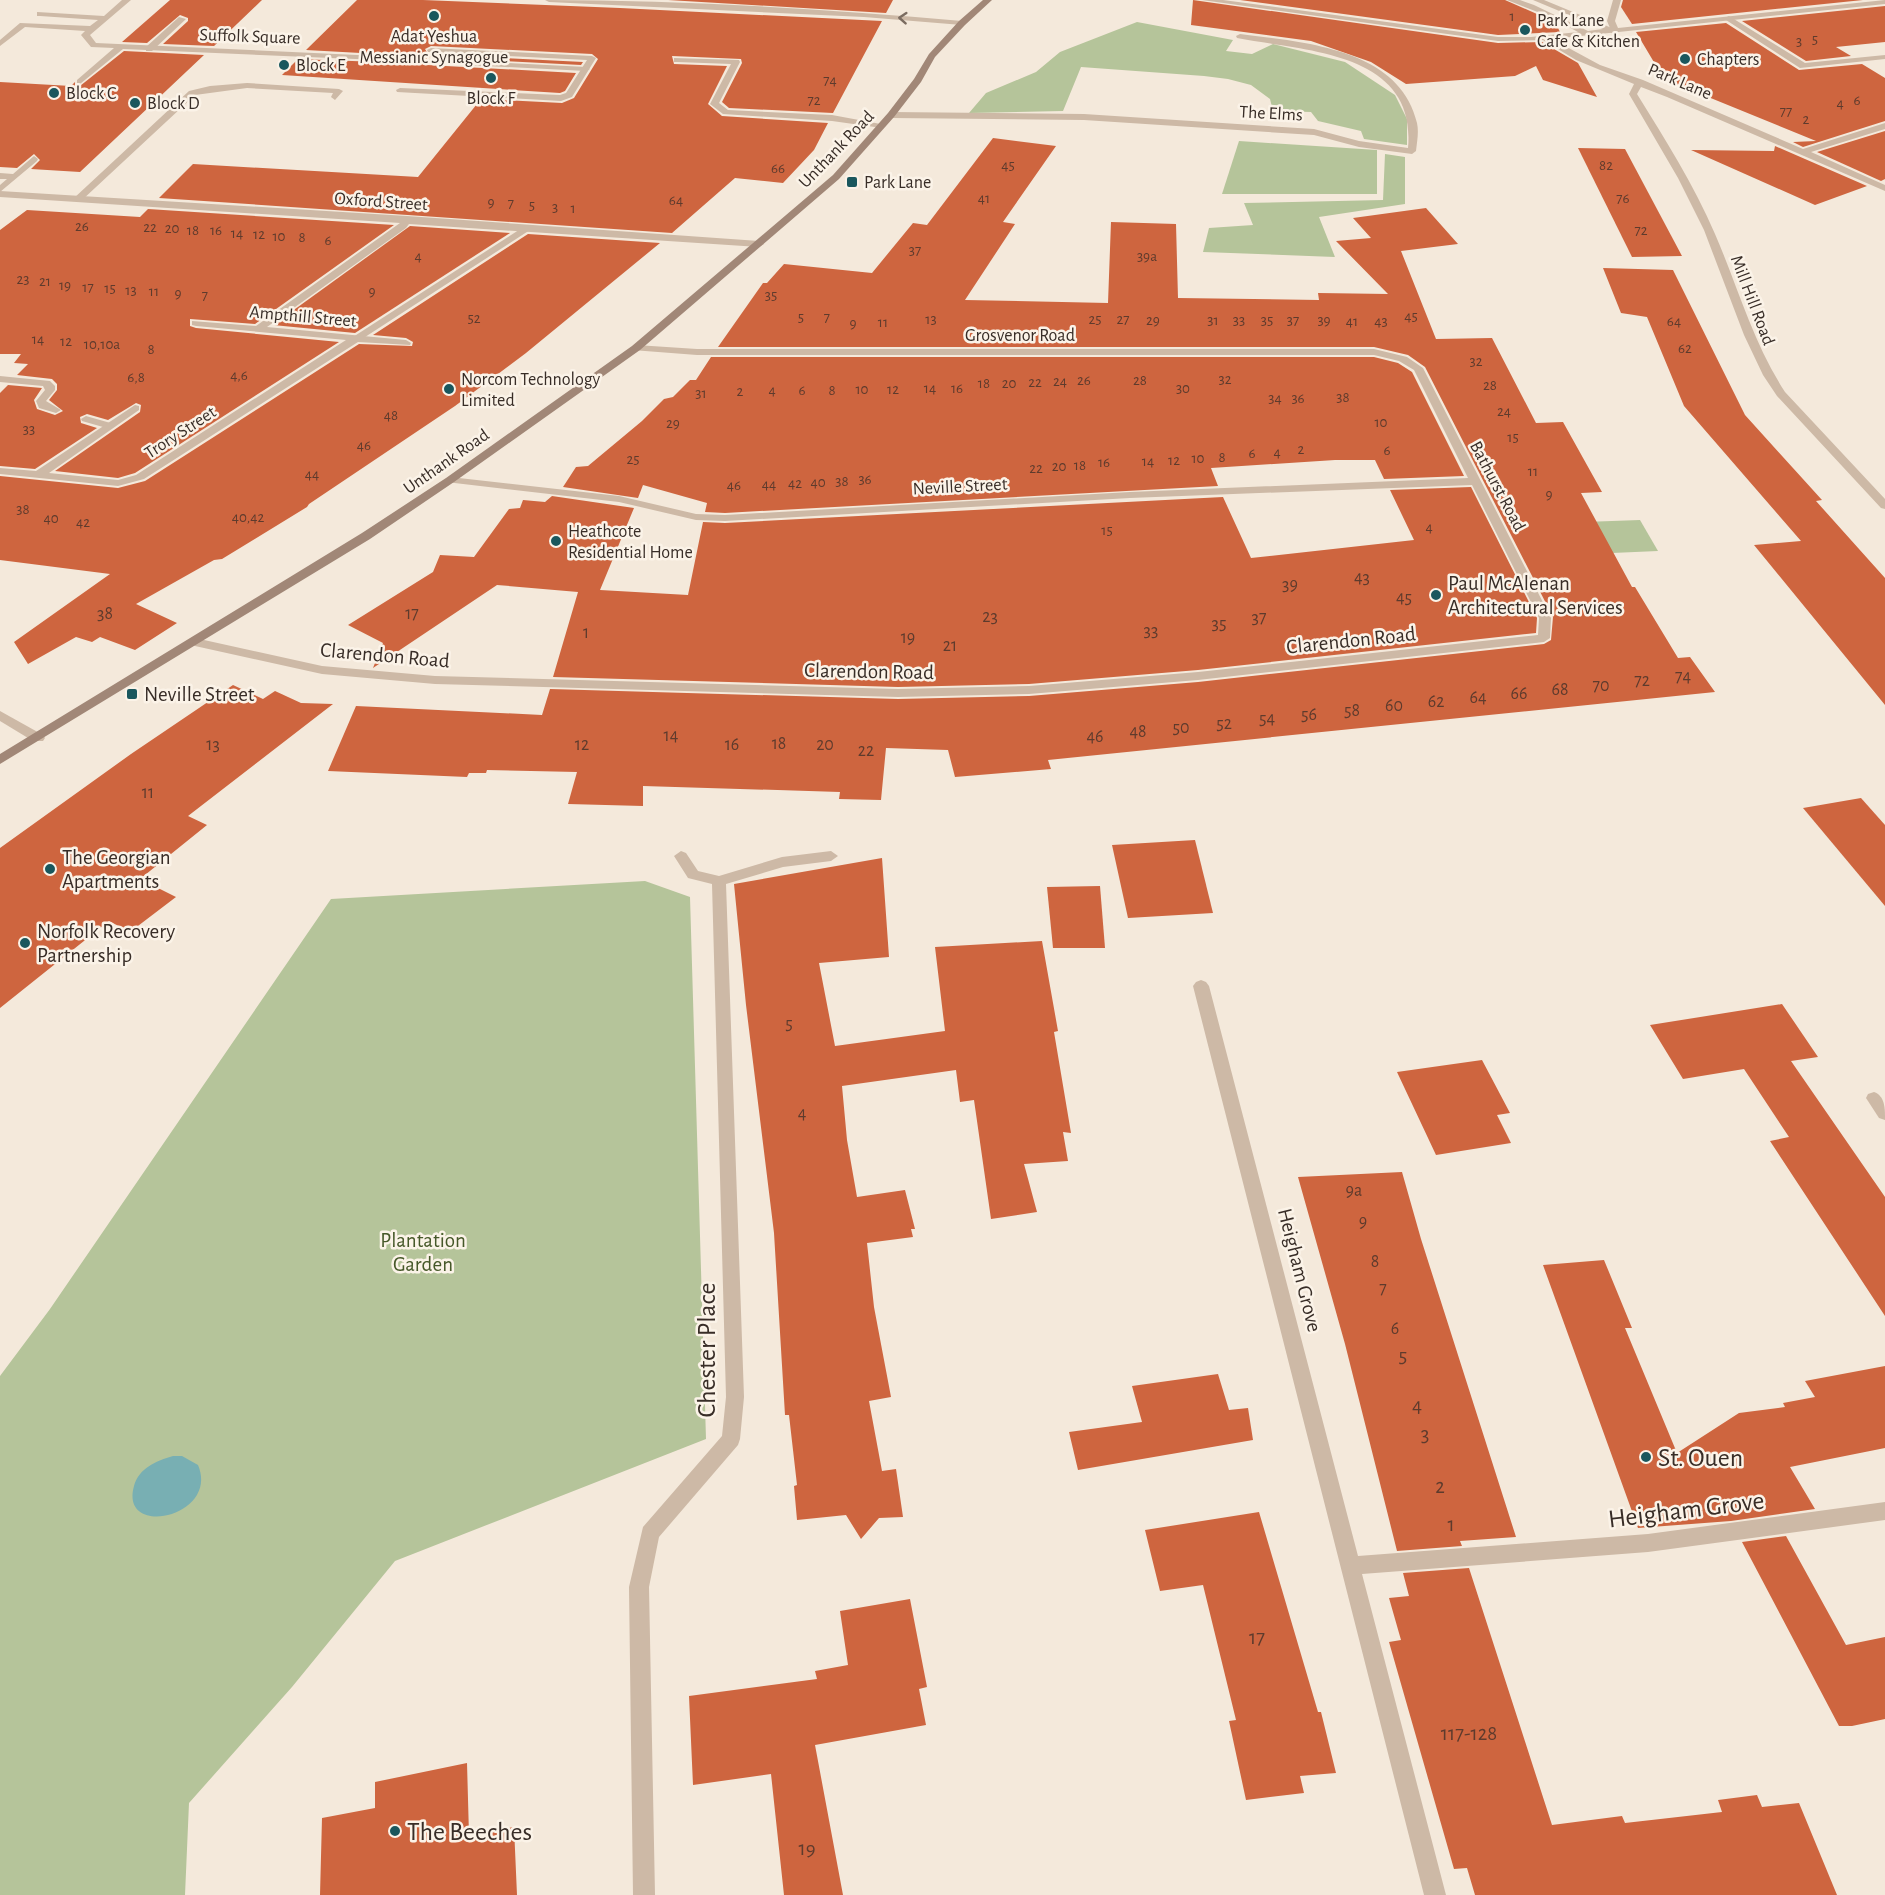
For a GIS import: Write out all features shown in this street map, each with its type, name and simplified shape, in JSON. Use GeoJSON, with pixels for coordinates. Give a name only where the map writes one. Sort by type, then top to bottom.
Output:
{"type":"FeatureCollection","features":[{"type":"Feature","properties":{"kind":"street"},"geometry":{"type":"LineString","coordinates":[[0,44],[23,25],[94,29],[127,0]]}},
{"type":"Feature","properties":{"kind":"street"},"geometry":{"type":"LineString","coordinates":[[549,0],[864,15],[962,23]]}},
{"type":"Feature","properties":{"kind":"street","name":"Unthank Road"},"geometry":{"type":"LineString","coordinates":[[0,760],[366,536],[450,480],[636,348],[836,177],[891,115],[918,80],[932,56],[962,23],[988,0]]}},
{"type":"Feature","properties":{"kind":"street"},"geometry":{"type":"LineString","coordinates":[[1206,0],[1497,39],[1546,39],[1885,2]]}},
{"type":"Feature","properties":{"kind":"street"},"geometry":{"type":"LineString","coordinates":[[1510,0],[1531,5],[1566,20],[1588,34]]}},
{"type":"Feature","properties":{"kind":"street"},"geometry":{"type":"LineString","coordinates":[[1537,0],[1615,31]]}},
{"type":"Feature","properties":{"kind":"street"},"geometry":{"type":"LineString","coordinates":[[1615,31],[1611,21],[1617,0]]}},
{"type":"Feature","properties":{"kind":"street"},"geometry":{"type":"LineString","coordinates":[[40,14],[106,18]]}},
{"type":"Feature","properties":{"kind":"street"},"geometry":{"type":"LineString","coordinates":[[1730,18],[1803,66],[1885,57]]}},
{"type":"Feature","properties":{"kind":"street"},"geometry":{"type":"LineString","coordinates":[[149,49],[182,19]]}},
{"type":"Feature","properties":{"kind":"street","name":"Suffolk Square"},"geometry":{"type":"LineString","coordinates":[[94,29],[85,35],[94,45],[380,58]]}},
{"type":"Feature","properties":{"kind":"street","name":"The Elms"},"geometry":{"type":"LineString","coordinates":[[891,115],[1084,117],[1314,132],[1359,144],[1412,151],[1414,123],[1401,91],[1387,78],[1342,55],[1303,45],[1240,36]]}},
{"type":"Feature","properties":{"kind":"street"},"geometry":{"type":"LineString","coordinates":[[1246,48],[1253,38]]}},
{"type":"Feature","properties":{"kind":"street","name":"Park Lane"},"geometry":{"type":"LineString","coordinates":[[1546,39],[1563,51],[1885,188]]}},
{"type":"Feature","properties":{"kind":"street"},"geometry":{"type":"LineString","coordinates":[[80,82],[120,47]]}},
{"type":"Feature","properties":{"kind":"street"},"geometry":{"type":"LineString","coordinates":[[400,90],[555,99],[569,95],[592,58],[431,50]]}},
{"type":"Feature","properties":{"kind":"street"},"geometry":{"type":"LineString","coordinates":[[677,60],[736,63],[714,104],[726,112],[832,118],[882,125]]}},
{"type":"Feature","properties":{"kind":"street"},"geometry":{"type":"LineString","coordinates":[[430,61],[586,69]]}},
{"type":"Feature","properties":{"kind":"street","name":"Mill Hill Road"},"geometry":{"type":"LineString","coordinates":[[1640,82],[1633,94],[1709,231],[1755,353],[1768,377],[1885,506]]}},
{"type":"Feature","properties":{"kind":"street"},"geometry":{"type":"LineString","coordinates":[[78,199],[192,93],[210,88],[244,86],[339,91],[335,97]]}},
{"type":"Feature","properties":{"kind":"street"},"geometry":{"type":"LineString","coordinates":[[1802,152],[1885,126]]}},
{"type":"Feature","properties":{"kind":"street"},"geometry":{"type":"LineString","coordinates":[[0,191],[34,159]]}},
{"type":"Feature","properties":{"kind":"street"},"geometry":{"type":"LineString","coordinates":[[0,176],[15,177]]}},
{"type":"Feature","properties":{"kind":"street","name":"Oxford Street"},"geometry":{"type":"LineString","coordinates":[[0,191],[78,199],[759,244]]}},
{"type":"Feature","properties":{"kind":"street"},"geometry":{"type":"LineString","coordinates":[[259,328],[403,226],[407,219]]}},
{"type":"Feature","properties":{"kind":"street","name":"Trory Street"},"geometry":{"type":"LineString","coordinates":[[0,471],[118,483],[135,480],[528,228]]}},
{"type":"Feature","properties":{"kind":"street","name":"Ampthill Street"},"geometry":{"type":"LineString","coordinates":[[196,323],[406,343]]}},
{"type":"Feature","properties":{"kind":"street","name":"Grosvenor Road"},"geometry":{"type":"LineString","coordinates":[[636,348],[697,352],[1374,352],[1403,359]]}},
{"type":"Feature","properties":{"kind":"street","name":"Bathurst Road"},"geometry":{"type":"LineString","coordinates":[[1403,359],[1418,368],[1545,618],[1544,638]]}},
{"type":"Feature","properties":{"kind":"street"},"geometry":{"type":"LineString","coordinates":[[0,379],[46,383],[50,386],[50,390],[41,401],[43,406],[56,410]]}},
{"type":"Feature","properties":{"kind":"street"},"geometry":{"type":"LineString","coordinates":[[40,474],[135,408]]}},
{"type":"Feature","properties":{"kind":"street"},"geometry":{"type":"LineString","coordinates":[[86,419],[110,426]]}},
{"type":"Feature","properties":{"kind":"street","name":"Neville Street"},"geometry":{"type":"LineString","coordinates":[[450,480],[619,499],[696,517],[715,518],[1130,495],[1475,481]]}},
{"type":"Feature","properties":{"kind":"street","name":"Clarendon Road"},"geometry":{"type":"LineString","coordinates":[[195,642],[322,670],[435,680],[898,693],[1029,690],[1198,676],[1544,638]]}},
{"type":"Feature","properties":{"kind":"street"},"geometry":{"type":"LineString","coordinates":[[0,715],[38,738]]}},
{"type":"Feature","properties":{"kind":"street"},"geometry":{"type":"LineString","coordinates":[[681,856],[693,875],[719,881],[782,862],[831,856]]}},
{"type":"Feature","properties":{"kind":"street","name":"Chester Place"},"geometry":{"type":"LineString","coordinates":[[644,1895],[639,1587],[650,1533],[731,1439],[735,1397],[719,881]]}},
{"type":"Feature","properties":{"kind":"street","name":"Heigham Grove"},"geometry":{"type":"LineString","coordinates":[[1202,986],[1435,1895]]}},
{"type":"Feature","properties":{"kind":"street"},"geometry":{"type":"LineString","coordinates":[[1874,1098],[1885,1114]]}},
{"type":"Feature","properties":{"kind":"street","name":"Heigham Grove"},"geometry":{"type":"LineString","coordinates":[[1350,1566],[1648,1543],[1885,1511]]}},
{"type":"Feature","properties":{"kind":"green space"},"geometry":{"type":"Polygon","coordinates":[[[1137,22],[1233,40],[1226,51],[1252,54],[1273,44],[1345,62],[1395,95],[1407,119],[1407,145],[1364,139],[1361,131],[1318,121],[1311,112],[1273,111],[1270,99],[1251,85],[1228,79],[1081,67],[1063,111],[969,113],[986,93],[1036,72],[1060,52],[1137,22]]]}},
{"type":"Feature","properties":{"kind":"green space"},"geometry":{"type":"Polygon","coordinates":[[[1239,141],[1377,150],[1377,194],[1222,194],[1239,141]]]}},
{"type":"Feature","properties":{"kind":"green space"},"geometry":{"type":"Polygon","coordinates":[[[1385,154],[1405,157],[1405,204],[1319,217],[1335,257],[1203,252],[1209,228],[1253,225],[1244,203],[1383,200],[1385,154]]]}},
{"type":"Feature","properties":{"kind":"green space"},"geometry":{"type":"Polygon","coordinates":[[[1640,520],[1658,551],[1543,556],[1528,524],[1640,520]]]}},
{"type":"Feature","properties":{"kind":"green space","name":"Plantation Garden"},"geometry":{"type":"Polygon","coordinates":[[[645,881],[690,897],[706,1439],[395,1561],[292,1687],[189,1803],[185,1895],[0,1895],[0,1376],[50,1309],[331,899],[645,881]]]}},
{"type":"Feature","properties":{"kind":"water"},"geometry":{"type":"Polygon","coordinates":[[[173,1456],[182,1456],[198,1465],[201,1483],[195,1498],[183,1508],[169,1515],[153,1516],[141,1512],[133,1502],[136,1480],[149,1466],[173,1456]]]}},
{"type":"Feature","properties":{"kind":"building"},"geometry":{"type":"Polygon","coordinates":[[[170,0],[262,0],[214,46],[163,44],[188,21],[188,18],[180,15],[147,43],[122,42],[170,0]]]}},
{"type":"Feature","properties":{"kind":"building"},"geometry":{"type":"Polygon","coordinates":[[[357,0],[423,0],[882,21],[833,113],[729,108],[722,102],[742,63],[741,59],[672,56],[674,64],[727,66],[708,104],[722,116],[828,123],[814,150],[783,183],[735,178],[672,233],[159,198],[193,164],[418,177],[481,99],[562,103],[574,98],[598,59],[592,54],[431,46],[425,49],[428,54],[583,62],[581,65],[430,57],[425,59],[427,65],[576,73],[565,91],[560,93],[282,75],[298,59],[379,62],[384,60],[385,57],[379,54],[306,50],[357,0]]]}},
{"type":"Feature","properties":{"kind":"building"},"geometry":{"type":"Polygon","coordinates":[[[668,0],[893,0],[886,13],[668,0]]]}},
{"type":"Feature","properties":{"kind":"building"},"geometry":{"type":"Polygon","coordinates":[[[1193,0],[1498,43],[1542,42],[1578,63],[1597,97],[1543,80],[1536,66],[1515,76],[1406,84],[1371,62],[1311,41],[1191,25],[1193,0]]]}},
{"type":"Feature","properties":{"kind":"building"},"geometry":{"type":"Polygon","coordinates":[[[1240,0],[1505,0],[1555,22],[1560,32],[1498,35],[1240,0]]]}},
{"type":"Feature","properties":{"kind":"building"},"geometry":{"type":"Polygon","coordinates":[[[1623,0],[1863,0],[1632,24],[1621,7],[1623,0]]]}},
{"type":"Feature","properties":{"kind":"building"},"geometry":{"type":"Polygon","coordinates":[[[1885,6],[1885,42],[1836,47],[1851,56],[1806,61],[1742,21],[1885,6]]]}},
{"type":"Feature","properties":{"kind":"building"},"geometry":{"type":"Polygon","coordinates":[[[1726,23],[1799,70],[1862,64],[1885,78],[1885,121],[1803,147],[1793,142],[1816,141],[1664,79],[1636,32],[1726,23]]]}},
{"type":"Feature","properties":{"kind":"building"},"geometry":{"type":"Polygon","coordinates":[[[124,51],[204,55],[80,172],[31,169],[40,160],[34,154],[17,168],[0,167],[0,82],[71,86],[75,82],[75,86],[80,86],[124,51]]]}},
{"type":"Feature","properties":{"kind":"building"},"geometry":{"type":"Polygon","coordinates":[[[1885,131],[1885,179],[1881,181],[1817,152],[1885,131]]]}},
{"type":"Feature","properties":{"kind":"building"},"geometry":{"type":"Polygon","coordinates":[[[993,138],[1056,146],[1003,222],[1015,224],[965,300],[1108,303],[1111,222],[1176,224],[1178,298],[1319,300],[1318,293],[1388,294],[1336,241],[1371,238],[1353,218],[1426,208],[1458,244],[1401,251],[1436,339],[1492,338],[1536,423],[1563,422],[1602,492],[1581,493],[1632,587],[1635,587],[1678,658],[1690,657],[1715,692],[1048,760],[1051,769],[955,777],[948,750],[886,748],[881,800],[839,799],[840,792],[643,786],[643,806],[568,804],[577,772],[487,770],[486,773],[469,773],[467,777],[328,771],[356,706],[542,715],[550,689],[898,699],[1029,696],[1198,682],[1544,644],[1551,640],[1553,617],[1425,367],[1408,355],[1374,347],[718,347],[763,283],[767,283],[784,264],[872,273],[913,223],[927,225],[993,138]]]}},
{"type":"Feature","properties":{"kind":"building"},"geometry":{"type":"Polygon","coordinates":[[[1775,146],[1867,186],[1815,205],[1691,150],[1774,151],[1775,146]]]}},
{"type":"Feature","properties":{"kind":"building"},"geometry":{"type":"Polygon","coordinates":[[[1578,148],[1625,149],[1682,256],[1632,257],[1578,148]]]}},
{"type":"Feature","properties":{"kind":"building"},"geometry":{"type":"Polygon","coordinates":[[[148,209],[394,225],[255,324],[190,319],[190,326],[196,328],[339,342],[135,473],[118,478],[55,471],[140,412],[141,405],[136,403],[108,420],[87,414],[80,417],[81,423],[97,428],[35,469],[0,466],[0,393],[8,385],[42,388],[34,400],[37,409],[55,415],[63,411],[49,400],[57,390],[57,384],[52,379],[17,375],[28,364],[14,363],[21,354],[0,354],[0,230],[27,210],[140,217],[148,209]]]}},
{"type":"Feature","properties":{"kind":"building"},"geometry":{"type":"Polygon","coordinates":[[[410,226],[510,233],[355,333],[273,325],[410,226]]]}},
{"type":"Feature","properties":{"kind":"building"},"geometry":{"type":"Polygon","coordinates":[[[528,234],[660,243],[526,353],[455,406],[307,507],[222,559],[214,560],[136,604],[177,623],[135,650],[100,637],[92,642],[76,637],[28,664],[14,642],[110,574],[0,560],[0,476],[118,488],[145,481],[359,344],[412,346],[413,342],[406,338],[373,335],[528,234]]]}},
{"type":"Feature","properties":{"kind":"building"},"geometry":{"type":"Polygon","coordinates":[[[1603,268],[1673,270],[1745,415],[1822,500],[1816,501],[1885,578],[1885,705],[1754,545],[1801,541],[1684,406],[1647,317],[1621,313],[1603,268]]]}},
{"type":"Feature","properties":{"kind":"building"},"geometry":{"type":"Polygon","coordinates":[[[711,357],[1374,357],[1398,363],[1412,372],[1464,476],[1384,479],[1375,460],[1335,460],[1211,468],[1218,486],[725,513],[705,512],[707,503],[643,485],[638,498],[563,487],[576,467],[588,466],[642,421],[664,399],[673,397],[690,380],[696,380],[711,357]]]}},
{"type":"Feature","properties":{"kind":"building"},"geometry":{"type":"Polygon","coordinates":[[[1471,487],[1537,618],[1536,633],[1198,670],[1029,684],[898,687],[553,677],[578,592],[497,585],[373,668],[383,643],[348,625],[433,572],[440,555],[474,557],[509,509],[520,508],[523,500],[545,502],[552,496],[634,508],[600,590],[688,595],[703,522],[725,523],[1223,497],[1251,558],[1414,540],[1390,490],[1471,487]]]}},
{"type":"Feature","properties":{"kind":"building"},"geometry":{"type":"Polygon","coordinates":[[[233,685],[263,699],[275,691],[301,703],[333,704],[188,816],[207,825],[140,879],[176,897],[130,932],[109,921],[0,1008],[0,848],[131,754],[233,685]]]}},
{"type":"Feature","properties":{"kind":"building"},"geometry":{"type":"Polygon","coordinates":[[[1861,798],[1885,825],[1885,906],[1803,808],[1861,798]]]}},
{"type":"Feature","properties":{"kind":"building"},"geometry":{"type":"Polygon","coordinates":[[[1195,840],[1213,913],[1128,918],[1112,845],[1195,840]]]}},
{"type":"Feature","properties":{"kind":"building"},"geometry":{"type":"Polygon","coordinates":[[[882,858],[889,957],[819,963],[835,1046],[945,1031],[935,947],[1042,941],[1058,1031],[1054,1032],[1071,1133],[1063,1132],[1068,1161],[1024,1164],[1037,1212],[991,1219],[974,1100],[960,1102],[956,1070],[842,1086],[847,1140],[857,1197],[905,1190],[915,1229],[911,1229],[913,1237],[867,1243],[874,1307],[891,1397],[869,1401],[882,1471],[896,1469],[903,1517],[879,1518],[861,1539],[846,1515],[797,1520],[794,1486],[797,1485],[789,1415],[785,1415],[774,1233],[746,1005],[734,884],[882,858]]]}},
{"type":"Feature","properties":{"kind":"building"},"geometry":{"type":"Polygon","coordinates":[[[1100,886],[1105,948],[1053,948],[1047,887],[1100,886]]]}},
{"type":"Feature","properties":{"kind":"building"},"geometry":{"type":"Polygon","coordinates":[[[1782,1004],[1818,1057],[1791,1061],[1885,1197],[1885,1316],[1770,1141],[1789,1137],[1744,1069],[1683,1079],[1650,1025],[1782,1004]]]}},
{"type":"Feature","properties":{"kind":"building"},"geometry":{"type":"Polygon","coordinates":[[[1482,1060],[1510,1113],[1497,1115],[1511,1143],[1436,1155],[1397,1072],[1482,1060]]]}},
{"type":"Feature","properties":{"kind":"building"},"geometry":{"type":"Polygon","coordinates":[[[1402,1172],[1421,1239],[1516,1537],[1460,1541],[1462,1546],[1397,1551],[1345,1344],[1298,1177],[1402,1172]]]}},
{"type":"Feature","properties":{"kind":"building"},"geometry":{"type":"Polygon","coordinates":[[[1604,1260],[1632,1328],[1625,1328],[1677,1453],[1739,1413],[1785,1407],[1783,1403],[1815,1397],[1805,1381],[1885,1366],[1885,1448],[1790,1467],[1815,1509],[1731,1521],[1638,1528],[1543,1265],[1604,1260]]]}},
{"type":"Feature","properties":{"kind":"building"},"geometry":{"type":"Polygon","coordinates":[[[1218,1374],[1229,1410],[1248,1408],[1253,1440],[1078,1470],[1069,1432],[1142,1422],[1132,1386],[1218,1374]]]}},
{"type":"Feature","properties":{"kind":"building"},"geometry":{"type":"Polygon","coordinates":[[[1259,1512],[1318,1712],[1321,1712],[1336,1773],[1300,1776],[1304,1793],[1246,1800],[1229,1721],[1236,1720],[1203,1585],[1160,1591],[1145,1530],[1259,1512]]]}},
{"type":"Feature","properties":{"kind":"building"},"geometry":{"type":"Polygon","coordinates":[[[1786,1536],[1846,1645],[1885,1637],[1885,1719],[1852,1726],[1839,1726],[1742,1542],[1786,1536]]]}},
{"type":"Feature","properties":{"kind":"building"},"geometry":{"type":"Polygon","coordinates":[[[1469,1568],[1552,1825],[1622,1816],[1625,1823],[1722,1812],[1718,1800],[1757,1795],[1762,1807],[1799,1803],[1837,1895],[1475,1895],[1467,1868],[1454,1869],[1389,1642],[1401,1640],[1389,1598],[1409,1596],[1403,1573],[1469,1568]]]}},
{"type":"Feature","properties":{"kind":"building"},"geometry":{"type":"Polygon","coordinates":[[[910,1599],[927,1687],[919,1689],[926,1725],[815,1745],[843,1895],[784,1895],[771,1774],[693,1785],[689,1696],[817,1679],[815,1671],[848,1665],[840,1611],[910,1599]]]}},
{"type":"Feature","properties":{"kind":"building","name":"The Beeches"},"geometry":{"type":"Polygon","coordinates":[[[467,1763],[469,1835],[514,1827],[517,1895],[320,1895],[322,1818],[375,1808],[375,1782],[467,1763]]]}},
{"type":"Feature","properties":{"kind":"place","name":"Adat Yeshua Messianic Synagogue"},"geometry":{"type":"Point","coordinates":[434,16]}},
{"type":"Feature","properties":{"kind":"place","name":"Park Lane Cafe & Kitchen"},"geometry":{"type":"Point","coordinates":[1525,30]}},
{"type":"Feature","properties":{"kind":"place","name":"Chapters"},"geometry":{"type":"Point","coordinates":[1685,59]}},
{"type":"Feature","properties":{"kind":"place","name":"Block E"},"geometry":{"type":"Point","coordinates":[284,65]}},
{"type":"Feature","properties":{"kind":"place","name":"Block F"},"geometry":{"type":"Point","coordinates":[491,78]}},
{"type":"Feature","properties":{"kind":"place","name":"Block C"},"geometry":{"type":"Point","coordinates":[54,93]}},
{"type":"Feature","properties":{"kind":"place","name":"Block D"},"geometry":{"type":"Point","coordinates":[135,103]}},
{"type":"Feature","properties":{"kind":"place","name":"Park Lane"},"geometry":{"type":"Point","coordinates":[852,182]}},
{"type":"Feature","properties":{"kind":"place","name":"Norcom Technology Limited"},"geometry":{"type":"Point","coordinates":[449,389]}},
{"type":"Feature","properties":{"kind":"place","name":"Heathcote Residential Home"},"geometry":{"type":"Point","coordinates":[556,541]}},
{"type":"Feature","properties":{"kind":"place","name":"Paul McAlenan Architectural Services"},"geometry":{"type":"Point","coordinates":[1436,595]}},
{"type":"Feature","properties":{"kind":"place","name":"Neville Street"},"geometry":{"type":"Point","coordinates":[132,694]}},
{"type":"Feature","properties":{"kind":"place","name":"The Georgian Apartments"},"geometry":{"type":"Point","coordinates":[50,869]}},
{"type":"Feature","properties":{"kind":"place","name":"Norfolk Recovery Partnership"},"geometry":{"type":"Point","coordinates":[25,943]}},
{"type":"Feature","properties":{"kind":"place","name":"St. Ouen"},"geometry":{"type":"Point","coordinates":[1646,1457]}},
{"type":"Feature","properties":{"kind":"place","name":"The Beeches"},"geometry":{"type":"Point","coordinates":[395,1831]}}]}
